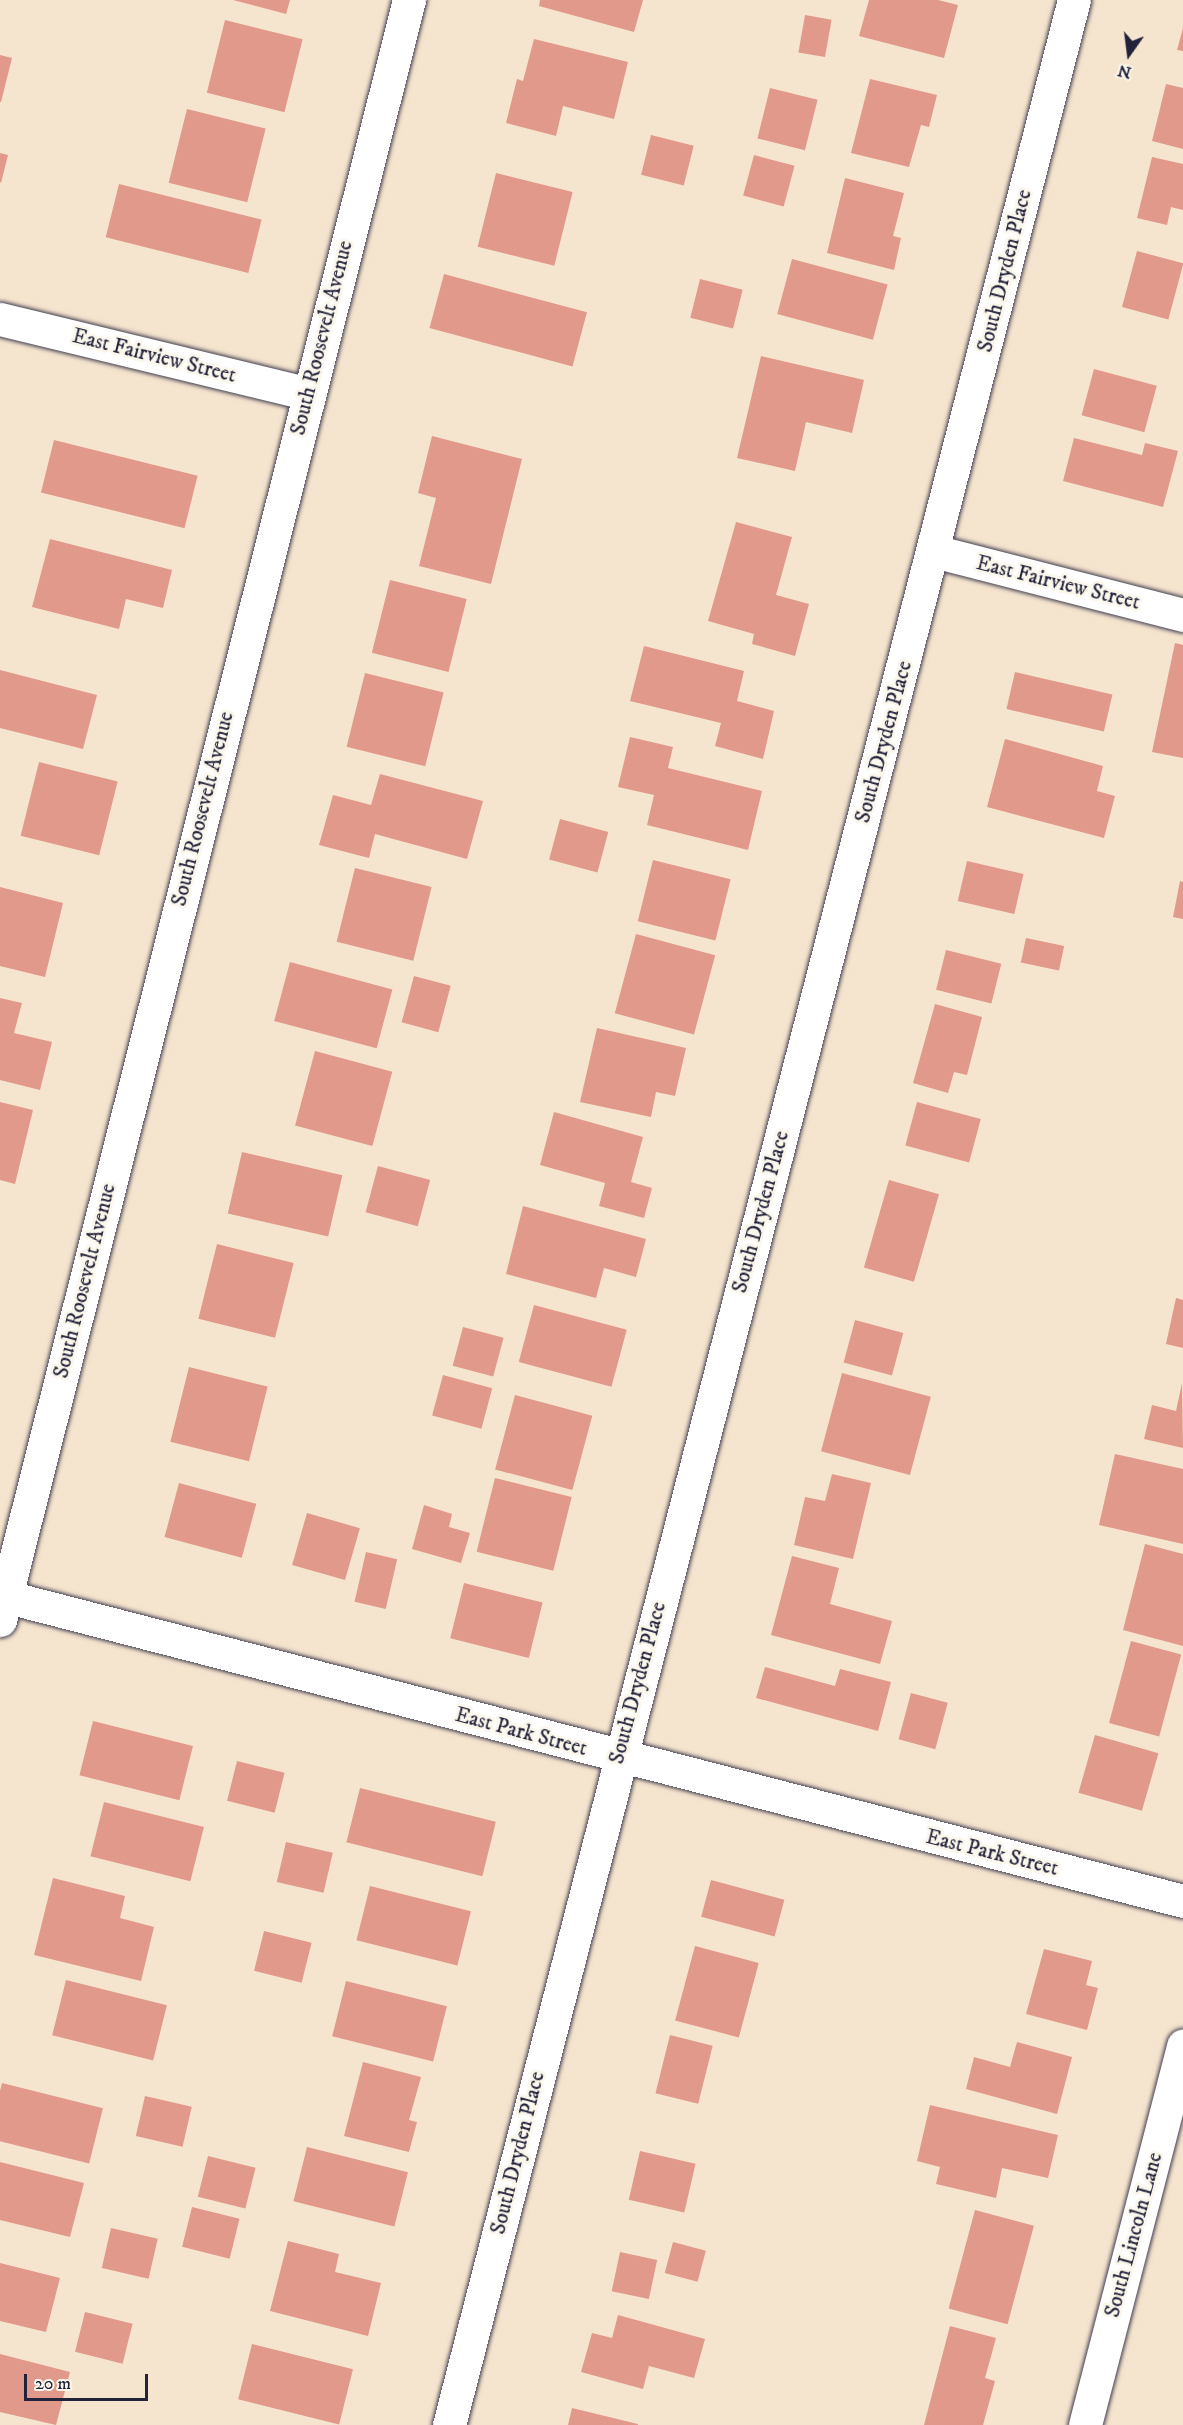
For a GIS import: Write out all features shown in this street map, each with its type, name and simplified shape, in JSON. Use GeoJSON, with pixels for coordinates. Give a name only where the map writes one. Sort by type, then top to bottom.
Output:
{"type":"FeatureCollection","features":[{"type":"Feature","properties":{"kind":"street","name":"South Roosevelt Avenue"},"geometry":{"type":"LineString","coordinates":[[2,1604],[307,393],[409,0]]}},
{"type":"Feature","properties":{"kind":"street","name":"South Dryden Place"},"geometry":{"type":"LineString","coordinates":[[449,2425],[618,1758],[934,551],[1074,0]]}},
{"type":"Feature","properties":{"kind":"street","name":"East Fairview Street"},"geometry":{"type":"LineString","coordinates":[[0,319],[307,393]]}},
{"type":"Feature","properties":{"kind":"street","name":"East Fairview Street"},"geometry":{"type":"LineString","coordinates":[[934,551],[1183,615]]}},
{"type":"Feature","properties":{"kind":"street","name":"East Park Street"},"geometry":{"type":"LineString","coordinates":[[2,1604],[1183,1901]]}},
{"type":"Feature","properties":{"kind":"street","name":"South Lincoln Lane"},"geometry":{"type":"LineString","coordinates":[[1084,2425],[1183,2045]]}},
{"type":"Feature","properties":{"kind":"building"},"geometry":{"type":"Polygon","coordinates":[[[233,0],[290,0],[286,14],[233,0]]]}},
{"type":"Feature","properties":{"kind":"building"},"geometry":{"type":"Polygon","coordinates":[[[540,0],[643,0],[634,32],[539,6],[540,0]]]}},
{"type":"Feature","properties":{"kind":"building"},"geometry":{"type":"Polygon","coordinates":[[[869,0],[938,0],[958,5],[944,58],[859,36],[869,0]]]}},
{"type":"Feature","properties":{"kind":"building"},"geometry":{"type":"Polygon","coordinates":[[[805,15],[832,20],[825,57],[798,52],[805,15]]]}},
{"type":"Feature","properties":{"kind":"building"},"geometry":{"type":"Polygon","coordinates":[[[225,20],[303,39],[284,112],[207,93],[225,20]]]}},
{"type":"Feature","properties":{"kind":"building"},"geometry":{"type":"Polygon","coordinates":[[[1183,28],[1183,51],[1177,50],[1183,28]]]}},
{"type":"Feature","properties":{"kind":"building"},"geometry":{"type":"Polygon","coordinates":[[[534,39],[628,62],[614,119],[563,106],[556,136],[506,123],[517,79],[523,81],[534,39]]]}},
{"type":"Feature","properties":{"kind":"building"},"geometry":{"type":"Polygon","coordinates":[[[0,55],[12,58],[1,102],[0,102],[0,55]]]}},
{"type":"Feature","properties":{"kind":"building"},"geometry":{"type":"Polygon","coordinates":[[[870,79],[937,95],[929,127],[921,125],[909,167],[851,153],[870,79]]]}},
{"type":"Feature","properties":{"kind":"building"},"geometry":{"type":"Polygon","coordinates":[[[1166,84],[1183,88],[1183,149],[1152,141],[1166,84]]]}},
{"type":"Feature","properties":{"kind":"building"},"geometry":{"type":"Polygon","coordinates":[[[770,88],[818,100],[805,150],[757,138],[770,88]]]}},
{"type":"Feature","properties":{"kind":"building"},"geometry":{"type":"Polygon","coordinates":[[[187,109],[266,129],[247,202],[169,183],[187,109]]]}},
{"type":"Feature","properties":{"kind":"building"},"geometry":{"type":"Polygon","coordinates":[[[651,135],[694,146],[684,185],[641,175],[651,135]]]}},
{"type":"Feature","properties":{"kind":"building"},"geometry":{"type":"Polygon","coordinates":[[[0,153],[8,155],[1,183],[0,182],[0,153]]]}},
{"type":"Feature","properties":{"kind":"building"},"geometry":{"type":"Polygon","coordinates":[[[754,155],[795,166],[784,206],[743,196],[754,155]]]}},
{"type":"Feature","properties":{"kind":"building"},"geometry":{"type":"Polygon","coordinates":[[[1152,157],[1183,164],[1183,210],[1171,207],[1167,225],[1137,218],[1152,157]]]}},
{"type":"Feature","properties":{"kind":"building"},"geometry":{"type":"Polygon","coordinates":[[[496,173],[573,192],[554,266],[478,247],[496,173]]]}},
{"type":"Feature","properties":{"kind":"building"},"geometry":{"type":"Polygon","coordinates":[[[845,178],[904,193],[893,236],[901,238],[894,270],[827,253],[845,178]]]}},
{"type":"Feature","properties":{"kind":"building"},"geometry":{"type":"Polygon","coordinates":[[[119,184],[262,220],[248,273],[106,237],[119,184]]]}},
{"type":"Feature","properties":{"kind":"building"},"geometry":{"type":"Polygon","coordinates":[[[1137,251],[1183,263],[1168,319],[1122,307],[1137,251]]]}},
{"type":"Feature","properties":{"kind":"building"},"geometry":{"type":"Polygon","coordinates":[[[792,259],[888,285],[873,340],[777,314],[792,259]]]}},
{"type":"Feature","properties":{"kind":"building"},"geometry":{"type":"Polygon","coordinates":[[[444,274],[587,312],[572,366],[430,328],[444,274]]]}},
{"type":"Feature","properties":{"kind":"building"},"geometry":{"type":"Polygon","coordinates":[[[700,279],[743,290],[733,328],[690,318],[700,279]]]}},
{"type":"Feature","properties":{"kind":"building"},"geometry":{"type":"Polygon","coordinates":[[[761,356],[864,380],[852,433],[806,422],[795,471],[737,458],[761,356]]]}},
{"type":"Feature","properties":{"kind":"building"},"geometry":{"type":"Polygon","coordinates":[[[1094,369],[1157,386],[1144,432],[1082,415],[1094,369]]]}},
{"type":"Feature","properties":{"kind":"building"},"geometry":{"type":"Polygon","coordinates":[[[432,436],[522,459],[491,584],[419,566],[436,498],[418,493],[432,436]]]}},
{"type":"Feature","properties":{"kind":"building"},"geometry":{"type":"Polygon","coordinates":[[[1074,438],[1142,455],[1145,443],[1178,451],[1163,507],[1063,481],[1074,438]]]}},
{"type":"Feature","properties":{"kind":"building"},"geometry":{"type":"Polygon","coordinates":[[[54,440],[198,476],[185,528],[41,492],[54,440]]]}},
{"type":"Feature","properties":{"kind":"building"},"geometry":{"type":"Polygon","coordinates":[[[736,522],[792,537],[776,595],[809,604],[795,656],[752,644],[754,634],[708,621],[736,522]]]}},
{"type":"Feature","properties":{"kind":"building"},"geometry":{"type":"Polygon","coordinates":[[[50,539],[172,570],[163,608],[126,599],[119,629],[32,607],[50,539]]]}},
{"type":"Feature","properties":{"kind":"building"},"geometry":{"type":"Polygon","coordinates":[[[390,580],[467,599],[449,672],[372,653],[390,580]]]}},
{"type":"Feature","properties":{"kind":"building"},"geometry":{"type":"Polygon","coordinates":[[[1175,643],[1183,645],[1183,758],[1152,752],[1175,643]]]}},
{"type":"Feature","properties":{"kind":"building"},"geometry":{"type":"Polygon","coordinates":[[[644,646],[744,671],[737,701],[774,711],[763,759],[715,746],[721,723],[630,701],[644,646]]]}},
{"type":"Feature","properties":{"kind":"building"},"geometry":{"type":"Polygon","coordinates":[[[0,670],[97,695],[83,749],[0,728],[0,670]]]}},
{"type":"Feature","properties":{"kind":"building"},"geometry":{"type":"Polygon","coordinates":[[[1015,672],[1112,694],[1104,732],[1006,709],[1015,672]]]}},
{"type":"Feature","properties":{"kind":"building"},"geometry":{"type":"Polygon","coordinates":[[[365,673],[444,693],[425,766],[347,747],[365,673]]]}},
{"type":"Feature","properties":{"kind":"building"},"geometry":{"type":"Polygon","coordinates":[[[630,737],[673,747],[668,768],[762,791],[748,850],[647,825],[654,795],[618,787],[630,737]]]}},
{"type":"Feature","properties":{"kind":"building"},"geometry":{"type":"Polygon","coordinates":[[[1005,739],[1103,766],[1097,791],[1115,796],[1104,838],[987,807],[1005,739]]]}},
{"type":"Feature","properties":{"kind":"building"},"geometry":{"type":"Polygon","coordinates":[[[39,762],[118,782],[99,855],[21,836],[39,762]]]}},
{"type":"Feature","properties":{"kind":"building"},"geometry":{"type":"Polygon","coordinates":[[[380,774],[483,801],[467,859],[375,834],[369,858],[319,845],[333,795],[371,805],[380,774]]]}},
{"type":"Feature","properties":{"kind":"building"},"geometry":{"type":"Polygon","coordinates":[[[560,819],[608,832],[597,873],[549,860],[560,819]]]}},
{"type":"Feature","properties":{"kind":"building"},"geometry":{"type":"Polygon","coordinates":[[[653,860],[731,879],[715,940],[638,921],[653,860]]]}},
{"type":"Feature","properties":{"kind":"building"},"geometry":{"type":"Polygon","coordinates":[[[967,861],[1024,874],[1014,914],[958,901],[967,861]]]}},
{"type":"Feature","properties":{"kind":"building"},"geometry":{"type":"Polygon","coordinates":[[[355,868],[432,887],[413,961],[337,942],[355,868]]]}},
{"type":"Feature","properties":{"kind":"building"},"geometry":{"type":"Polygon","coordinates":[[[1180,881],[1183,882],[1183,919],[1173,917],[1180,881]]]}},
{"type":"Feature","properties":{"kind":"building"},"geometry":{"type":"Polygon","coordinates":[[[0,887],[63,903],[45,977],[0,966],[0,887]]]}},
{"type":"Feature","properties":{"kind":"building"},"geometry":{"type":"Polygon","coordinates":[[[636,934],[715,955],[694,1034],[615,1013],[636,934]]]}},
{"type":"Feature","properties":{"kind":"building"},"geometry":{"type":"Polygon","coordinates":[[[1026,938],[1064,946],[1059,971],[1021,962],[1026,938]]]}},
{"type":"Feature","properties":{"kind":"building"},"geometry":{"type":"Polygon","coordinates":[[[946,950],[1001,964],[991,1004],[936,990],[946,950]]]}},
{"type":"Feature","properties":{"kind":"building"},"geometry":{"type":"Polygon","coordinates":[[[290,962],[392,989],[377,1048],[274,1021],[290,962]]]}},
{"type":"Feature","properties":{"kind":"building"},"geometry":{"type":"Polygon","coordinates":[[[414,976],[451,986],[438,1032],[402,1022],[414,976]]]}},
{"type":"Feature","properties":{"kind":"building"},"geometry":{"type":"Polygon","coordinates":[[[0,998],[22,1003],[14,1033],[52,1042],[40,1090],[0,1080],[0,998]]]}},
{"type":"Feature","properties":{"kind":"building"},"geometry":{"type":"Polygon","coordinates":[[[935,1004],[982,1017],[967,1075],[954,1072],[948,1093],[913,1083],[935,1004]]]}},
{"type":"Feature","properties":{"kind":"building"},"geometry":{"type":"Polygon","coordinates":[[[597,1028],[686,1048],[675,1096],[656,1092],[651,1117],[580,1102],[597,1028]]]}},
{"type":"Feature","properties":{"kind":"building"},"geometry":{"type":"Polygon","coordinates":[[[315,1051],[392,1072],[372,1146],[295,1125],[315,1051]]]}},
{"type":"Feature","properties":{"kind":"building"},"geometry":{"type":"Polygon","coordinates":[[[0,1102],[33,1110],[15,1184],[0,1180],[0,1102]]]}},
{"type":"Feature","properties":{"kind":"building"},"geometry":{"type":"Polygon","coordinates":[[[917,1102],[981,1119],[969,1163],[905,1145],[917,1102]]]}},
{"type":"Feature","properties":{"kind":"building"},"geometry":{"type":"Polygon","coordinates":[[[554,1112],[643,1137],[631,1182],[652,1188],[644,1218],[599,1206],[605,1183],[540,1165],[554,1112]]]}},
{"type":"Feature","properties":{"kind":"building"},"geometry":{"type":"Polygon","coordinates":[[[242,1152],[342,1175],[328,1237],[228,1213],[242,1152]]]}},
{"type":"Feature","properties":{"kind":"building"},"geometry":{"type":"Polygon","coordinates":[[[378,1166],[430,1180],[418,1226],[366,1212],[378,1166]]]}},
{"type":"Feature","properties":{"kind":"building"},"geometry":{"type":"Polygon","coordinates":[[[889,1180],[939,1194],[914,1282],[864,1267],[889,1180]]]}},
{"type":"Feature","properties":{"kind":"building"},"geometry":{"type":"Polygon","coordinates":[[[523,1206],[646,1239],[636,1277],[604,1268],[596,1298],[506,1274],[523,1206]]]}},
{"type":"Feature","properties":{"kind":"building"},"geometry":{"type":"Polygon","coordinates":[[[217,1244],[294,1263],[275,1338],[198,1319],[217,1244]]]}},
{"type":"Feature","properties":{"kind":"building"},"geometry":{"type":"Polygon","coordinates":[[[1176,1298],[1183,1300],[1183,1348],[1166,1344],[1176,1298]]]}},
{"type":"Feature","properties":{"kind":"building"},"geometry":{"type":"Polygon","coordinates":[[[534,1305],[627,1330],[611,1387],[519,1362],[534,1305]]]}},
{"type":"Feature","properties":{"kind":"building"},"geometry":{"type":"Polygon","coordinates":[[[855,1320],[903,1333],[892,1375],[844,1363],[855,1320]]]}},
{"type":"Feature","properties":{"kind":"building"},"geometry":{"type":"Polygon","coordinates":[[[463,1327],[504,1338],[493,1377],[453,1366],[463,1327]]]}},
{"type":"Feature","properties":{"kind":"building"},"geometry":{"type":"Polygon","coordinates":[[[189,1367],[268,1387],[249,1461],[170,1442],[189,1367]]]}},
{"type":"Feature","properties":{"kind":"building"},"geometry":{"type":"Polygon","coordinates":[[[842,1373],[931,1397],[910,1475],[821,1451],[842,1373]]]}},
{"type":"Feature","properties":{"kind":"building"},"geometry":{"type":"Polygon","coordinates":[[[443,1375],[492,1388],[481,1429],[432,1416],[443,1375]]]}},
{"type":"Feature","properties":{"kind":"building"},"geometry":{"type":"Polygon","coordinates":[[[1182,1383],[1183,1448],[1144,1439],[1152,1405],[1176,1411],[1182,1383]]]}},
{"type":"Feature","properties":{"kind":"building"},"geometry":{"type":"Polygon","coordinates":[[[515,1395],[592,1416],[572,1490],[495,1469],[515,1395]]]}},
{"type":"Feature","properties":{"kind":"building"},"geometry":{"type":"Polygon","coordinates":[[[1115,1454],[1183,1469],[1183,1544],[1099,1525],[1115,1454]]]}},
{"type":"Feature","properties":{"kind":"building"},"geometry":{"type":"Polygon","coordinates":[[[832,1474],[871,1483],[853,1559],[794,1545],[805,1497],[825,1501],[832,1474]]]}},
{"type":"Feature","properties":{"kind":"building"},"geometry":{"type":"Polygon","coordinates":[[[495,1478],[572,1497],[553,1571],[477,1552],[495,1478]]]}},
{"type":"Feature","properties":{"kind":"building"},"geometry":{"type":"Polygon","coordinates":[[[179,1483],[256,1504],[242,1558],[165,1537],[179,1483]]]}},
{"type":"Feature","properties":{"kind":"building"},"geometry":{"type":"Polygon","coordinates":[[[424,1505],[452,1514],[449,1527],[470,1533],[461,1563],[412,1549],[424,1505]]]}},
{"type":"Feature","properties":{"kind":"building"},"geometry":{"type":"Polygon","coordinates":[[[307,1513],[360,1528],[345,1580],[292,1565],[307,1513]]]}},
{"type":"Feature","properties":{"kind":"building"},"geometry":{"type":"Polygon","coordinates":[[[1145,1544],[1183,1554],[1183,1646],[1123,1630],[1145,1544]]]}},
{"type":"Feature","properties":{"kind":"building"},"geometry":{"type":"Polygon","coordinates":[[[366,1552],[397,1559],[386,1609],[355,1602],[366,1552]]]}},
{"type":"Feature","properties":{"kind":"building"},"geometry":{"type":"Polygon","coordinates":[[[792,1556],[839,1568],[830,1604],[892,1621],[880,1664],[771,1635],[792,1556]]]}},
{"type":"Feature","properties":{"kind":"building"},"geometry":{"type":"Polygon","coordinates":[[[464,1583],[543,1603],[529,1658],[450,1638],[464,1583]]]}},
{"type":"Feature","properties":{"kind":"building"},"geometry":{"type":"Polygon","coordinates":[[[1131,1641],[1181,1654],[1159,1737],[1109,1723],[1131,1641]]]}},
{"type":"Feature","properties":{"kind":"building"},"geometry":{"type":"Polygon","coordinates":[[[765,1667],[835,1686],[840,1669],[891,1682],[878,1731],[756,1698],[765,1667]]]}},
{"type":"Feature","properties":{"kind":"building"},"geometry":{"type":"Polygon","coordinates":[[[911,1693],[948,1703],[935,1749],[899,1739],[911,1693]]]}},
{"type":"Feature","properties":{"kind":"building"},"geometry":{"type":"Polygon","coordinates":[[[93,1721],[193,1746],[179,1800],[79,1775],[93,1721]]]}},
{"type":"Feature","properties":{"kind":"building"},"geometry":{"type":"Polygon","coordinates":[[[1095,1735],[1158,1753],[1142,1811],[1078,1793],[1095,1735]]]}},
{"type":"Feature","properties":{"kind":"building"},"geometry":{"type":"Polygon","coordinates":[[[237,1761],[285,1773],[275,1813],[227,1801],[237,1761]]]}},
{"type":"Feature","properties":{"kind":"building"},"geometry":{"type":"Polygon","coordinates":[[[360,1788],[496,1822],[482,1876],[346,1842],[360,1788]]]}},
{"type":"Feature","properties":{"kind":"building"},"geometry":{"type":"Polygon","coordinates":[[[104,1802],[204,1827],[190,1881],[90,1856],[104,1802]]]}},
{"type":"Feature","properties":{"kind":"building"},"geometry":{"type":"Polygon","coordinates":[[[286,1842],[333,1853],[324,1893],[277,1882],[286,1842]]]}},
{"type":"Feature","properties":{"kind":"building"},"geometry":{"type":"Polygon","coordinates":[[[53,1878],[125,1896],[120,1918],[154,1927],[141,1981],[34,1955],[53,1878]]]}},
{"type":"Feature","properties":{"kind":"building"},"geometry":{"type":"Polygon","coordinates":[[[711,1880],[784,1900],[775,1936],[701,1917],[711,1880]]]}},
{"type":"Feature","properties":{"kind":"building"},"geometry":{"type":"Polygon","coordinates":[[[370,1886],[471,1911],[457,1965],[356,1940],[370,1886]]]}},
{"type":"Feature","properties":{"kind":"building"},"geometry":{"type":"Polygon","coordinates":[[[264,1931],[312,1943],[302,1983],[254,1971],[264,1931]]]}},
{"type":"Feature","properties":{"kind":"building"},"geometry":{"type":"Polygon","coordinates":[[[695,1946],[759,1963],[739,2037],[675,2020],[695,1946]]]}},
{"type":"Feature","properties":{"kind":"building"},"geometry":{"type":"Polygon","coordinates":[[[1044,1949],[1092,1961],[1086,1985],[1098,1988],[1087,2030],[1026,2014],[1044,1949]]]}},
{"type":"Feature","properties":{"kind":"building"},"geometry":{"type":"Polygon","coordinates":[[[66,1980],[167,2005],[153,2060],[52,2035],[66,1980]]]}},
{"type":"Feature","properties":{"kind":"building"},"geometry":{"type":"Polygon","coordinates":[[[346,1981],[447,2006],[433,2061],[332,2036],[346,1981]]]}},
{"type":"Feature","properties":{"kind":"building"},"geometry":{"type":"Polygon","coordinates":[[[670,2035],[713,2046],[698,2104],[655,2093],[670,2035]]]}},
{"type":"Feature","properties":{"kind":"building"},"geometry":{"type":"Polygon","coordinates":[[[1017,2042],[1072,2057],[1057,2114],[966,2089],[974,2057],[1010,2067],[1017,2042]]]}},
{"type":"Feature","properties":{"kind":"building"},"geometry":{"type":"Polygon","coordinates":[[[363,2062],[421,2077],[409,2120],[417,2122],[409,2152],[344,2136],[363,2062]]]}},
{"type":"Feature","properties":{"kind":"building"},"geometry":{"type":"Polygon","coordinates":[[[2,2083],[103,2108],[89,2163],[0,2141],[2,2083]]]}},
{"type":"Feature","properties":{"kind":"building"},"geometry":{"type":"Polygon","coordinates":[[[145,2096],[192,2107],[183,2147],[136,2136],[145,2096]]]}},
{"type":"Feature","properties":{"kind":"building"},"geometry":{"type":"Polygon","coordinates":[[[930,2105],[1058,2135],[1048,2178],[1002,2168],[996,2198],[936,2184],[940,2167],[917,2161],[930,2105]]]}},
{"type":"Feature","properties":{"kind":"building"},"geometry":{"type":"Polygon","coordinates":[[[307,2147],[408,2172],[394,2226],[293,2201],[307,2147]]]}},
{"type":"Feature","properties":{"kind":"building"},"geometry":{"type":"Polygon","coordinates":[[[640,2151],[696,2164],[684,2213],[629,2200],[640,2151]]]}},
{"type":"Feature","properties":{"kind":"building"},"geometry":{"type":"Polygon","coordinates":[[[208,2156],[256,2168],[245,2209],[198,2197],[208,2156]]]}},
{"type":"Feature","properties":{"kind":"building"},"geometry":{"type":"Polygon","coordinates":[[[0,2162],[84,2183],[70,2237],[0,2220],[0,2162]]]}},
{"type":"Feature","properties":{"kind":"building"},"geometry":{"type":"Polygon","coordinates":[[[192,2207],[240,2219],[230,2259],[182,2247],[192,2207]]]}},
{"type":"Feature","properties":{"kind":"building"},"geometry":{"type":"Polygon","coordinates":[[[975,2210],[1034,2226],[1008,2324],[949,2309],[975,2210]]]}},
{"type":"Feature","properties":{"kind":"building"},"geometry":{"type":"Polygon","coordinates":[[[111,2228],[158,2239],[149,2279],[102,2268],[111,2228]]]}},
{"type":"Feature","properties":{"kind":"building"},"geometry":{"type":"Polygon","coordinates":[[[288,2241],[339,2254],[335,2272],[381,2283],[368,2336],[270,2311],[288,2241]]]}},
{"type":"Feature","properties":{"kind":"building"},"geometry":{"type":"Polygon","coordinates":[[[673,2242],[706,2251],[698,2282],[665,2273],[673,2242]]]}},
{"type":"Feature","properties":{"kind":"building"},"geometry":{"type":"Polygon","coordinates":[[[620,2252],[657,2260],[649,2299],[612,2291],[620,2252]]]}},
{"type":"Feature","properties":{"kind":"building"},"geometry":{"type":"Polygon","coordinates":[[[0,2263],[60,2278],[46,2332],[0,2321],[0,2263]]]}},
{"type":"Feature","properties":{"kind":"building"},"geometry":{"type":"Polygon","coordinates":[[[85,2312],[133,2324],[123,2364],[75,2352],[85,2312]]]}},
{"type":"Feature","properties":{"kind":"building"},"geometry":{"type":"Polygon","coordinates":[[[618,2315],[705,2339],[694,2378],[649,2366],[643,2389],[581,2372],[592,2333],[612,2338],[618,2315]]]}},
{"type":"Feature","properties":{"kind":"building"},"geometry":{"type":"Polygon","coordinates":[[[950,2326],[996,2338],[985,2378],[995,2381],[983,2425],[924,2425],[950,2326]]]}},
{"type":"Feature","properties":{"kind":"building"},"geometry":{"type":"Polygon","coordinates":[[[252,2344],[353,2369],[339,2424],[238,2399],[252,2344]]]}},
{"type":"Feature","properties":{"kind":"building"},"geometry":{"type":"Polygon","coordinates":[[[0,2354],[70,2372],[56,2425],[0,2412],[0,2354]]]}},
{"type":"Feature","properties":{"kind":"building"},"geometry":{"type":"Polygon","coordinates":[[[572,2408],[638,2424],[638,2425],[568,2425],[572,2408]]]}}]}
